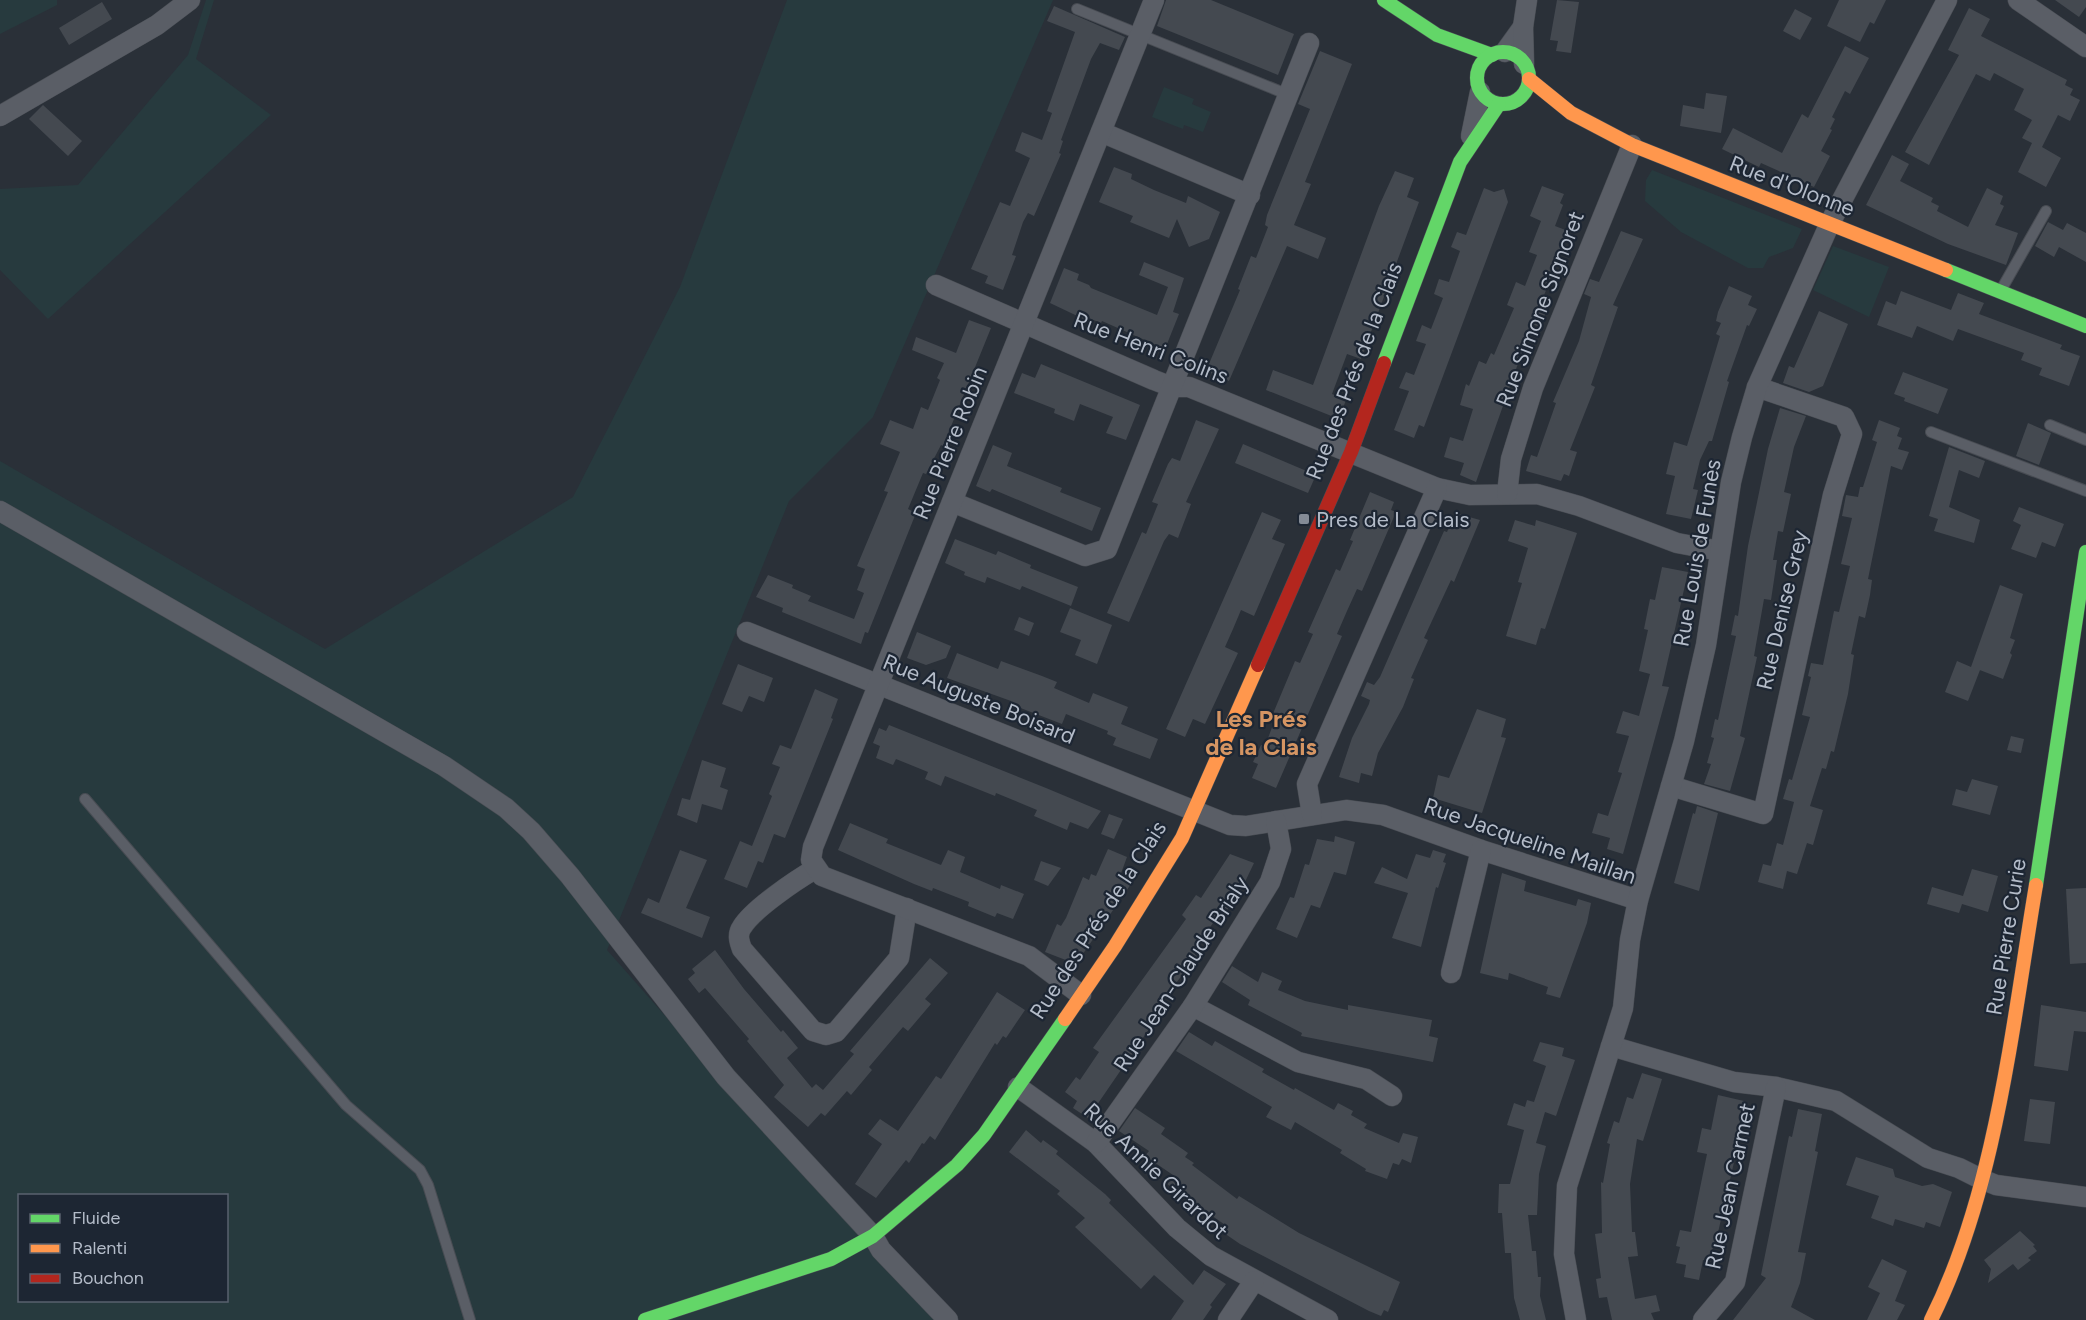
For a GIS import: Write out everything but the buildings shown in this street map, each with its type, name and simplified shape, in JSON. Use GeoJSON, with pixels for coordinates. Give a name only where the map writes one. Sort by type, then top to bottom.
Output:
{"type":"FeatureCollection","features":[{"type":"Feature","properties":{"kind":"street"},"geometry":{"type":"LineString","coordinates":[[0,116],[157,25],[190,0]]}},
{"type":"Feature","properties":{"kind":"street","name":"Rue Pierre Robin"},"geometry":{"type":"LineString","coordinates":[[815,869],[810,860],[813,847],[1154,0]]}},
{"type":"Feature","properties":{"kind":"street","name":"Rue d'Olonne"},"geometry":{"type":"LineString","coordinates":[[1384,0],[1437,35],[1460,60],[1488,100],[1499,104],[1514,102],[1571,113]]}},
{"type":"Feature","properties":{"kind":"street"},"geometry":{"type":"LineString","coordinates":[[1514,102],[1524,93],[1526,72],[1523,27],[1527,0]]}},
{"type":"Feature","properties":{"kind":"street","name":"Rue Louis de Funès"},"geometry":{"type":"LineString","coordinates":[[1638,900],[1671,786],[1706,645],[1731,482],[1757,387],[1830,223],[1947,0]]}},
{"type":"Feature","properties":{"kind":"street"},"geometry":{"type":"LineString","coordinates":[[2018,0],[2086,48]]}},
{"type":"Feature","properties":{"kind":"street"},"geometry":{"type":"LineString","coordinates":[[1478,85],[1482,63],[1498,54],[1523,27]]}},
{"type":"Feature","properties":{"kind":"street","name":"Rue d'Olonne"},"geometry":{"type":"LineString","coordinates":[[1437,35],[1498,54],[1514,55],[1526,72],[1571,113],[1632,145],[1810,218],[1830,223],[2086,326]]}},
{"type":"Feature","properties":{"kind":"street"},"geometry":{"type":"LineString","coordinates":[[952,502],[1086,556],[1107,549],[1310,43]]}},
{"type":"Feature","properties":{"kind":"street","name":"Rue des Prés de la Clais"},"geometry":{"type":"LineString","coordinates":[[1468,148],[1478,85]]}},
{"type":"Feature","properties":{"kind":"street","name":"Rue des Prés de la Clais"},"geometry":{"type":"LineString","coordinates":[[645,1320],[831,1259],[873,1236],[957,1165],[984,1135],[1018,1087],[1163,871],[1193,811],[1351,452],[1443,202],[1468,148],[1499,104]]}},
{"type":"Feature","properties":{"kind":"street"},"geometry":{"type":"LineString","coordinates":[[1101,132],[1250,195]]}},
{"type":"Feature","properties":{"kind":"street","name":"Rue Simone Signoret"},"geometry":{"type":"LineString","coordinates":[[1507,494],[1511,459],[1533,388],[1632,145]]}},
{"type":"Feature","properties":{"kind":"street","name":"Rue Henri Colins"},"geometry":{"type":"LineString","coordinates":[[936,285],[1172,387],[1189,387],[1437,488],[1470,495],[1537,494],[1677,543],[1720,550]]}},
{"type":"Feature","properties":{"kind":"street","name":"Rue Denise Grey"},"geometry":{"type":"LineString","coordinates":[[1671,786],[1763,814],[1833,495],[1852,434],[1844,417],[1757,387]]}},
{"type":"Feature","properties":{"kind":"street"},"geometry":{"type":"LineString","coordinates":[[1312,815],[1307,784],[1437,488]]}},
{"type":"Feature","properties":{"kind":"street"},"geometry":{"type":"LineString","coordinates":[[0,510],[435,761],[506,808],[531,831],[570,876],[726,1077],[873,1236],[881,1250],[948,1320]]}},
{"type":"Feature","properties":{"kind":"street","name":"Rue Pierre Curie"},"geometry":{"type":"LineString","coordinates":[[1931,1320],[1946,1290],[1981,1179],[2009,1047],[2086,552]]}},
{"type":"Feature","properties":{"kind":"street","name":"Rue Auguste Boisard"},"geometry":{"type":"LineString","coordinates":[[747,632],[1193,811]]}},
{"type":"Feature","properties":{"kind":"street","name":"Rue Jacqueline Maillan"},"geometry":{"type":"LineString","coordinates":[[1193,811],[1230,825],[1246,826],[1346,810],[1383,815],[1481,850],[1638,900],[1630,940],[1623,1008],[1567,1186],[1564,1254],[1576,1320]]}},
{"type":"Feature","properties":{"kind":"street","name":"Rue Jean-Claude Brialy"},"geometry":{"type":"LineString","coordinates":[[1096,1143],[1193,1005],[1270,882],[1281,849],[1276,821]]}},
{"type":"Feature","properties":{"kind":"street"},"geometry":{"type":"LineString","coordinates":[[1451,973],[1481,850]]}},
{"type":"Feature","properties":{"kind":"street"},"geometry":{"type":"LineString","coordinates":[[907,908],[899,958],[836,1032],[826,1035],[813,1031],[742,949],[738,937],[742,926],[788,885],[815,869],[822,876],[907,908],[1029,956],[1081,995]]}},
{"type":"Feature","properties":{"kind":"street"},"geometry":{"type":"LineString","coordinates":[[1193,1005],[1298,1062],[1366,1079],[1392,1096]]}},
{"type":"Feature","properties":{"kind":"street"},"geometry":{"type":"LineString","coordinates":[[1611,1046],[1712,1077],[1776,1087],[1836,1101],[1928,1158],[1959,1168],[1996,1185],[2086,1197]]}},
{"type":"Feature","properties":{"kind":"street","name":"Rue Annie Girardot"},"geometry":{"type":"LineString","coordinates":[[1018,1087],[1096,1143],[1193,1242],[1231,1270],[1327,1320]]}},
{"type":"Feature","properties":{"kind":"street","name":"Rue Jean Carmet"},"geometry":{"type":"LineString","coordinates":[[1703,1320],[1735,1282],[1776,1087]]}},
{"type":"Feature","properties":{"kind":"street"},"geometry":{"type":"LineString","coordinates":[[1228,1320],[1254,1281]]}},
{"type":"Feature","properties":{"kind":"lane"},"geometry":{"type":"LineString","coordinates":[[1077,9],[1289,95]]}},
{"type":"Feature","properties":{"kind":"lane"},"geometry":{"type":"LineString","coordinates":[[2000,292],[2046,211]]}},
{"type":"Feature","properties":{"kind":"lane"},"geometry":{"type":"LineString","coordinates":[[2050,425],[2086,440]]}},
{"type":"Feature","properties":{"kind":"lane"},"geometry":{"type":"LineString","coordinates":[[1931,432],[2086,491]]}},
{"type":"Feature","properties":{"kind":"lane"},"geometry":{"type":"LineString","coordinates":[[86,799],[346,1105],[420,1170],[428,1185],[470,1320]]}},
{"type":"Feature","properties":{"kind":"green space"},"geometry":{"type":"Polygon","coordinates":[[[0,0],[57,0],[57,5],[0,34],[0,0]]]}},
{"type":"Feature","properties":{"kind":"green space"},"geometry":{"type":"Polygon","coordinates":[[[206,0],[214,0],[196,59],[271,115],[48,319],[0,270],[0,189],[78,185],[188,55],[206,0]]]}},
{"type":"Feature","properties":{"kind":"green space"},"geometry":{"type":"Polygon","coordinates":[[[787,0],[1053,0],[873,417],[789,501],[607,950],[871,1249],[939,1320],[0,1320],[0,461],[325,649],[573,497],[680,287],[787,0]]]}},
{"type":"Feature","properties":{"kind":"green space"},"geometry":{"type":"Polygon","coordinates":[[[1164,87],[1194,99],[1192,104],[1211,112],[1203,132],[1184,125],[1183,129],[1152,117],[1164,87]]]}},
{"type":"Feature","properties":{"kind":"green space"},"geometry":{"type":"Polygon","coordinates":[[[1652,170],[1802,229],[1793,248],[1769,257],[1763,268],[1748,268],[1681,232],[1645,201],[1646,180],[1652,170]]]}},
{"type":"Feature","properties":{"kind":"green space"},"geometry":{"type":"Polygon","coordinates":[[[1833,246],[1889,267],[1869,317],[1813,290],[1833,246]]]}},
{"type":"Feature","properties":{"kind":"traffic: fast"},"geometry":{"type":"LineString","coordinates":[[1384,0],[1437,35],[1492,55]]}},
{"type":"Feature","properties":{"kind":"traffic: fast"},"geometry":{"type":"LineString","coordinates":[[1498,52],[1508,52],[1517,56],[1525,64],[1529,78],[1525,92],[1517,100],[1508,104],[1498,104],[1489,100],[1481,92],[1477,83],[1477,73],[1481,64],[1489,56],[1498,52]]}},
{"type":"Feature","properties":{"kind":"traffic: fast"},"geometry":{"type":"LineString","coordinates":[[1384,363],[1460,162],[1499,104]]}},
{"type":"Feature","properties":{"kind":"traffic: fast"},"geometry":{"type":"LineString","coordinates":[[1946,270],[2086,326]]}},
{"type":"Feature","properties":{"kind":"traffic: fast"},"geometry":{"type":"LineString","coordinates":[[2036,885],[2086,552]]}},
{"type":"Feature","properties":{"kind":"traffic: fast"},"geometry":{"type":"LineString","coordinates":[[645,1320],[831,1259],[873,1236],[957,1165],[984,1135],[1065,1019]]}},
{"type":"Feature","properties":{"kind":"traffic: slow"},"geometry":{"type":"LineString","coordinates":[[1529,79],[1571,113],[1632,145],[1946,270]]}},
{"type":"Feature","properties":{"kind":"traffic: slow"},"geometry":{"type":"LineString","coordinates":[[1065,1019],[1115,946],[1182,838],[1258,665]]}},
{"type":"Feature","properties":{"kind":"traffic: slow"},"geometry":{"type":"LineString","coordinates":[[1931,1320],[1953,1270],[1986,1163],[1999,1107],[2036,885]]}},
{"type":"Feature","properties":{"kind":"traffic: jam"},"geometry":{"type":"LineString","coordinates":[[1258,665],[1351,452],[1384,363]]}},
{"type":"Feature","properties":{"kind":"place","name":"Pres de La Clais"},"geometry":{"type":"Point","coordinates":[1304,519]}},
{"type":"Feature","properties":{"kind":"district","name":"Les Prés de la Clais"},"geometry":{"type":"Point","coordinates":[1261,732]}}]}
